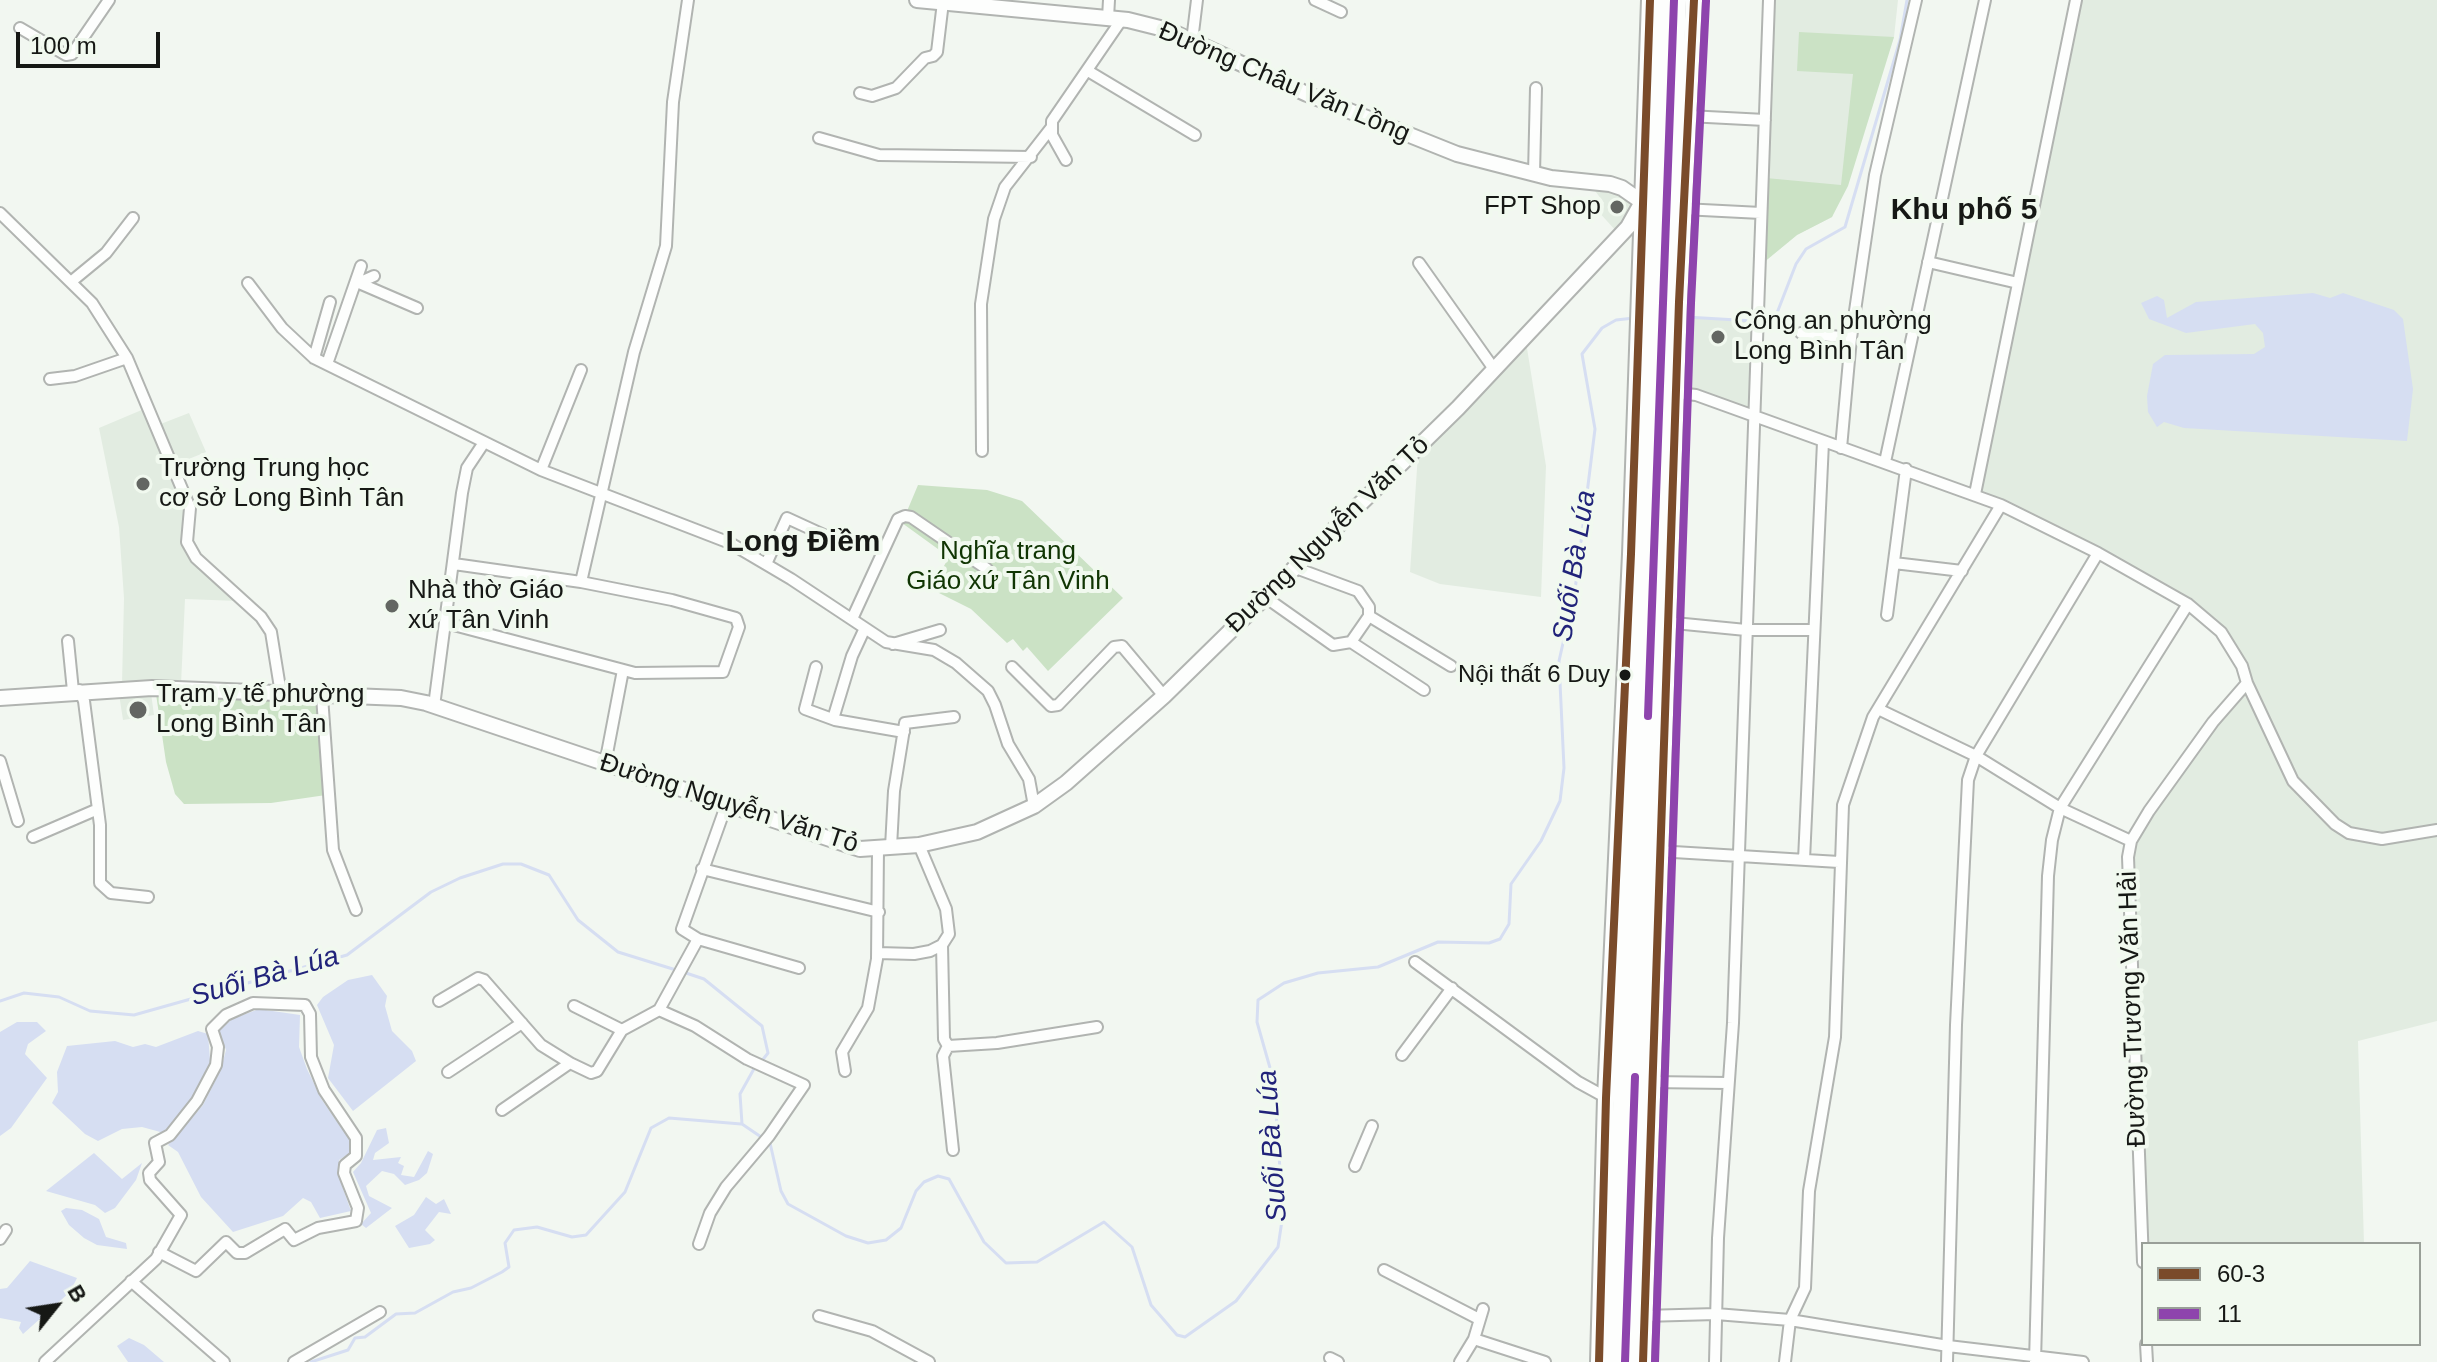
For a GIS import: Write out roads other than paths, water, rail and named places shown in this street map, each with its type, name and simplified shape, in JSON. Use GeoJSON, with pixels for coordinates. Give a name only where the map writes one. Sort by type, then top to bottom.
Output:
{"type":"FeatureCollection","features":[{"type":"Feature","properties":{"kind":"highway"},"geometry":{"type":"LineString","coordinates":[[1662,0],[1666,204]]}},
{"type":"Feature","properties":{"kind":"highway"},"geometry":{"type":"LineString","coordinates":[[1631,1362],[1621,1316],[1614,1099],[1627,768],[1656,393],[1658,302],[1677,0]]}},
{"type":"Feature","properties":{"kind":"highway"},"geometry":{"type":"LineString","coordinates":[[1613,1362],[1621,1316],[1645,1082],[1662,622],[1656,393]]}},
{"type":"Feature","properties":{"kind":"main road"},"geometry":{"type":"LineString","coordinates":[[1650,0],[1666,204],[1658,302],[1656,393]]}},
{"type":"Feature","properties":{"kind":"main road"},"geometry":{"type":"LineString","coordinates":[[1666,204],[1688,116],[1694,0]]}},
{"type":"Feature","properties":{"kind":"main road"},"geometry":{"type":"LineString","coordinates":[[1599,1362],[1621,1316]]}},
{"type":"Feature","properties":{"kind":"main road"},"geometry":{"type":"LineString","coordinates":[[1621,1316],[1643,1362]]}},
{"type":"Feature","properties":{"kind":"street"},"geometry":{"type":"LineString","coordinates":[[20,28],[66,55],[72,54],[109,0]]}},
{"type":"Feature","properties":{"kind":"street"},"geometry":{"type":"LineString","coordinates":[[581,582],[641,328],[666,246],[673,102],[688,0]]}},
{"type":"Feature","properties":{"kind":"street","name":"Đường Châu Văn Lồng"},"geometry":{"type":"LineString","coordinates":[[917,0],[1024,5],[1168,30],[1407,136],[1481,162],[1534,174],[1610,184],[1666,204]]}},
{"type":"Feature","properties":{"kind":"street"},"geometry":{"type":"LineString","coordinates":[[982,451],[981,304],[994,219],[1005,187],[1031,157],[1088,71],[1115,19],[1109,0]]}},
{"type":"Feature","properties":{"kind":"street"},"geometry":{"type":"LineString","coordinates":[[1192,41],[1197,0]]}},
{"type":"Feature","properties":{"kind":"street"},"geometry":{"type":"LineString","coordinates":[[1315,0],[1341,12]]}},
{"type":"Feature","properties":{"kind":"street"},"geometry":{"type":"LineString","coordinates":[[1715,1362],[1738,856],[1769,0]]}},
{"type":"Feature","properties":{"kind":"street"},"geometry":{"type":"LineString","coordinates":[[1841,448],[1851,338],[1878,161],[1916,0]]}},
{"type":"Feature","properties":{"kind":"street"},"geometry":{"type":"LineString","coordinates":[[1885,462],[1985,0]]}},
{"type":"Feature","properties":{"kind":"street"},"geometry":{"type":"LineString","coordinates":[[1975,494],[2076,0]]}},
{"type":"Feature","properties":{"kind":"street"},"geometry":{"type":"LineString","coordinates":[[860,93],[872,96],[896,88],[925,58],[937,52],[943,2]]}},
{"type":"Feature","properties":{"kind":"street"},"geometry":{"type":"LineString","coordinates":[[1088,71],[1195,135]]}},
{"type":"Feature","properties":{"kind":"street"},"geometry":{"type":"LineString","coordinates":[[1534,174],[1536,88]]}},
{"type":"Feature","properties":{"kind":"street"},"geometry":{"type":"LineString","coordinates":[[1688,116],[1765,120]]}},
{"type":"Feature","properties":{"kind":"street"},"geometry":{"type":"LineString","coordinates":[[1051,128],[1066,160]]}},
{"type":"Feature","properties":{"kind":"street"},"geometry":{"type":"LineString","coordinates":[[819,138],[879,155],[1031,157]]}},
{"type":"Feature","properties":{"kind":"street"},"geometry":{"type":"LineString","coordinates":[[1666,204],[1761,213]]}},
{"type":"Feature","properties":{"kind":"street","name":"Đường Nguyễn Văn Tỏ"},"geometry":{"type":"LineString","coordinates":[[0,698],[76,690],[152,688],[401,698],[434,706],[860,849],[919,845],[977,832],[1034,806],[1097,758],[1164,696],[1494,369],[1628,227],[1666,204]]}},
{"type":"Feature","properties":{"kind":"street"},"geometry":{"type":"LineString","coordinates":[[0,213],[92,303],[127,358],[190,508],[187,542],[196,558],[261,617],[271,632],[281,694]]}},
{"type":"Feature","properties":{"kind":"street"},"geometry":{"type":"LineString","coordinates":[[72,281],[106,253],[133,218]]}},
{"type":"Feature","properties":{"kind":"street"},"geometry":{"type":"LineString","coordinates":[[1928,262],[2018,283]]}},
{"type":"Feature","properties":{"kind":"street"},"geometry":{"type":"LineString","coordinates":[[1419,263],[1494,369]]}},
{"type":"Feature","properties":{"kind":"street"},"geometry":{"type":"LineString","coordinates":[[327,364],[361,266]]}},
{"type":"Feature","properties":{"kind":"street"},"geometry":{"type":"LineString","coordinates":[[356,284],[374,276]]}},
{"type":"Feature","properties":{"kind":"street"},"geometry":{"type":"LineString","coordinates":[[248,283],[282,328],[314,358],[541,470],[692,527],[766,564],[893,644],[934,650],[956,663],[988,691],[1008,744],[1029,779],[1034,806]]}},
{"type":"Feature","properties":{"kind":"street"},"geometry":{"type":"LineString","coordinates":[[356,284],[417,308]]}},
{"type":"Feature","properties":{"kind":"street"},"geometry":{"type":"LineString","coordinates":[[314,358],[330,302]]}},
{"type":"Feature","properties":{"kind":"street"},"geometry":{"type":"LineString","coordinates":[[1801,333],[1851,338]]}},
{"type":"Feature","properties":{"kind":"street"},"geometry":{"type":"LineString","coordinates":[[50,379],[75,376],[127,358]]}},
{"type":"Feature","properties":{"kind":"street"},"geometry":{"type":"LineString","coordinates":[[541,470],[581,370]]}},
{"type":"Feature","properties":{"kind":"street"},"geometry":{"type":"LineString","coordinates":[[1656,393],[1696,395],[1754,418],[1906,469],[2001,505],[2098,553],[2188,604],[2221,632],[2242,666],[2293,781],[2335,824],[2349,833],[2382,839],[2437,830]]}},
{"type":"Feature","properties":{"kind":"street"},"geometry":{"type":"LineString","coordinates":[[1804,860],[1823,442]]}},
{"type":"Feature","properties":{"kind":"street"},"geometry":{"type":"LineString","coordinates":[[434,706],[467,468],[483,444]]}},
{"type":"Feature","properties":{"kind":"street"},"geometry":{"type":"LineString","coordinates":[[1887,615],[1906,469]]}},
{"type":"Feature","properties":{"kind":"street"},"geometry":{"type":"LineString","coordinates":[[1785,1362],[1790,1320],[1805,1288],[1809,1191],[1835,1037],[1843,805],[1856,759],[1878,709],[2001,505]]}},
{"type":"Feature","properties":{"kind":"street"},"geometry":{"type":"LineString","coordinates":[[852,619],[898,519],[905,516],[911,517],[987,569]]}},
{"type":"Feature","properties":{"kind":"street"},"geometry":{"type":"LineString","coordinates":[[766,564],[787,518],[837,541]]}},
{"type":"Feature","properties":{"kind":"street"},"geometry":{"type":"LineString","coordinates":[[1947,1362],[1956,1025],[1967,790],[1976,756],[2098,553]]}},
{"type":"Feature","properties":{"kind":"street"},"geometry":{"type":"LineString","coordinates":[[1894,563],[1962,571]]}},
{"type":"Feature","properties":{"kind":"street"},"geometry":{"type":"LineString","coordinates":[[446,623],[623,670],[723,672],[738,621],[672,600],[581,582],[454,564]]}},
{"type":"Feature","properties":{"kind":"street"},"geometry":{"type":"LineString","coordinates":[[1293,567],[1358,591],[1369,607],[1369,616],[1351,642]]}},
{"type":"Feature","properties":{"kind":"street"},"geometry":{"type":"LineString","coordinates":[[1265,597],[1333,645],[1351,642],[1424,690]]}},
{"type":"Feature","properties":{"kind":"street"},"geometry":{"type":"LineString","coordinates":[[2035,1360],[2048,876],[2060,808],[2188,604]]}},
{"type":"Feature","properties":{"kind":"street"},"geometry":{"type":"LineString","coordinates":[[1369,616],[1451,666]]}},
{"type":"Feature","properties":{"kind":"street"},"geometry":{"type":"LineString","coordinates":[[1662,622],[1746,630],[1814,630]]}},
{"type":"Feature","properties":{"kind":"street"},"geometry":{"type":"LineString","coordinates":[[833,719],[852,656],[865,628]]}},
{"type":"Feature","properties":{"kind":"street"},"geometry":{"type":"LineString","coordinates":[[893,644],[940,630]]}},
{"type":"Feature","properties":{"kind":"street"},"geometry":{"type":"LineString","coordinates":[[68,641],[76,690],[84,701],[98,809],[100,883],[111,893],[148,897]]}},
{"type":"Feature","properties":{"kind":"street"},"geometry":{"type":"LineString","coordinates":[[1012,667],[1051,706],[1058,705],[1114,647],[1122,646],[1164,696]]}},
{"type":"Feature","properties":{"kind":"street"},"geometry":{"type":"LineString","coordinates":[[816,667],[805,709],[833,719],[904,732]]}},
{"type":"Feature","properties":{"kind":"street"},"geometry":{"type":"LineString","coordinates":[[605,764],[623,670]]}},
{"type":"Feature","properties":{"kind":"street","name":"Đường Trương Văn Hải"},"geometry":{"type":"LineString","coordinates":[[2142,1242],[2127,869],[2131,841],[2213,722],[2247,683]]}},
{"type":"Feature","properties":{"kind":"street"},"geometry":{"type":"LineString","coordinates":[[322,696],[333,850],[356,910]]}},
{"type":"Feature","properties":{"kind":"street"},"geometry":{"type":"LineString","coordinates":[[1878,709],[1976,756],[2060,808],[2131,841]]}},
{"type":"Feature","properties":{"kind":"street"},"geometry":{"type":"LineString","coordinates":[[845,1071],[842,1052],[868,1008],[878,953],[885,848],[904,732],[909,720],[937,721],[954,717]]}},
{"type":"Feature","properties":{"kind":"street"},"geometry":{"type":"LineString","coordinates":[[0,761],[18,821]]}},
{"type":"Feature","properties":{"kind":"street"},"geometry":{"type":"LineString","coordinates":[[727,803],[683,920],[686,934],[799,968]]}},
{"type":"Feature","properties":{"kind":"street"},"geometry":{"type":"LineString","coordinates":[[33,837],[98,809]]}},
{"type":"Feature","properties":{"kind":"street"},"geometry":{"type":"LineString","coordinates":[[919,845],[949,922],[949,934],[942,945],[944,1039],[948,1046]]}},
{"type":"Feature","properties":{"kind":"street"},"geometry":{"type":"LineString","coordinates":[[1654,850],[1839,862]]}},
{"type":"Feature","properties":{"kind":"street"},"geometry":{"type":"LineString","coordinates":[[702,869],[879,912]]}},
{"type":"Feature","properties":{"kind":"street"},"geometry":{"type":"LineString","coordinates":[[439,1001],[482,978],[541,1045],[591,1073],[597,1071],[622,1030],[659,1010],[698,939]]}},
{"type":"Feature","properties":{"kind":"street"},"geometry":{"type":"LineString","coordinates":[[878,953],[914,954],[942,945]]}},
{"type":"Feature","properties":{"kind":"street"},"geometry":{"type":"LineString","coordinates":[[1415,962],[1578,1082],[1614,1099]]}},
{"type":"Feature","properties":{"kind":"street"},"geometry":{"type":"LineString","coordinates":[[1402,1055],[1452,988]]}},
{"type":"Feature","properties":{"kind":"street"},"geometry":{"type":"LineString","coordinates":[[45,1362],[159,1252],[181,1215],[150,1180],[149,1173],[159,1162],[155,1143],[170,1135],[197,1101],[216,1065],[218,1047],[212,1029],[226,1015],[253,1003],[305,1005],[310,1014],[311,1057],[324,1090],[356,1138],[356,1156],[345,1165],[344,1173],[358,1208],[356,1221],[318,1228],[294,1240],[285,1229],[245,1253],[237,1253],[226,1242],[196,1271],[159,1252]]}},
{"type":"Feature","properties":{"kind":"street"},"geometry":{"type":"LineString","coordinates":[[574,1006],[622,1030]]}},
{"type":"Feature","properties":{"kind":"street"},"geometry":{"type":"LineString","coordinates":[[659,1010],[695,1026],[747,1059],[804,1085],[710,1213],[699,1244]]}},
{"type":"Feature","properties":{"kind":"street"},"geometry":{"type":"LineString","coordinates":[[448,1072],[522,1023]]}},
{"type":"Feature","properties":{"kind":"street"},"geometry":{"type":"LineString","coordinates":[[948,1046],[997,1043],[1097,1027]]}},
{"type":"Feature","properties":{"kind":"street"},"geometry":{"type":"LineString","coordinates":[[948,1046],[943,1056],[953,1150]]}},
{"type":"Feature","properties":{"kind":"street"},"geometry":{"type":"LineString","coordinates":[[502,1110],[570,1063]]}},
{"type":"Feature","properties":{"kind":"street"},"geometry":{"type":"LineString","coordinates":[[1645,1082],[1728,1083]]}},
{"type":"Feature","properties":{"kind":"street"},"geometry":{"type":"LineString","coordinates":[[1355,1166],[1372,1126]]}},
{"type":"Feature","properties":{"kind":"street"},"geometry":{"type":"LineString","coordinates":[[1384,1270],[1481,1314],[1474,1339],[1460,1362]]}},
{"type":"Feature","properties":{"kind":"street"},"geometry":{"type":"LineString","coordinates":[[131,1281],[224,1362]]}},
{"type":"Feature","properties":{"kind":"street"},"geometry":{"type":"LineString","coordinates":[[294,1362],[380,1312]]}},
{"type":"Feature","properties":{"kind":"street"},"geometry":{"type":"LineString","coordinates":[[1621,1316],[1716,1314],[1790,1320],[2035,1360],[2083,1362]]}},
{"type":"Feature","properties":{"kind":"street"},"geometry":{"type":"LineString","coordinates":[[819,1316],[872,1331],[929,1362]]}},
{"type":"Feature","properties":{"kind":"street"},"geometry":{"type":"LineString","coordinates":[[1474,1339],[1545,1362]]}},
{"type":"Feature","properties":{"kind":"water"},"geometry":{"type":"Polygon","coordinates":[[[2313,293],[2330,298],[2343,293],[2394,310],[2403,319],[2413,389],[2407,441],[2184,428],[2164,422],[2157,427],[2148,412],[2147,396],[2153,364],[2165,355],[2254,354],[2265,347],[2263,333],[2255,324],[2186,333],[2149,319],[2141,303],[2157,296],[2164,300],[2167,318],[2196,302],[2313,293]]]}},
{"type":"Feature","properties":{"kind":"water"},"geometry":{"type":"Polygon","coordinates":[[[372,975],[387,996],[385,1006],[392,1031],[412,1051],[416,1061],[353,1111],[328,1078],[334,1045],[317,1005],[323,997],[348,980],[372,975]]]}},
{"type":"Feature","properties":{"kind":"water"},"geometry":{"type":"Polygon","coordinates":[[[259,1009],[300,1015],[299,1047],[307,1069],[322,1100],[349,1139],[350,1153],[339,1160],[341,1183],[351,1211],[320,1218],[311,1202],[303,1198],[283,1216],[233,1232],[201,1197],[178,1152],[168,1145],[203,1105],[221,1069],[226,1050],[219,1031],[232,1019],[259,1009]]]}},
{"type":"Feature","properties":{"kind":"water"},"geometry":{"type":"Polygon","coordinates":[[[17,1022],[37,1022],[46,1031],[28,1044],[25,1054],[47,1078],[11,1128],[0,1136],[0,1032],[17,1022]]]}},
{"type":"Feature","properties":{"kind":"water"},"geometry":{"type":"Polygon","coordinates":[[[198,1031],[208,1034],[211,1072],[181,1116],[164,1133],[142,1127],[122,1129],[98,1141],[85,1134],[52,1103],[58,1092],[57,1072],[67,1046],[115,1041],[133,1047],[145,1044],[156,1047],[198,1031]]]}},
{"type":"Feature","properties":{"kind":"water"},"geometry":{"type":"Polygon","coordinates":[[[386,1128],[389,1143],[375,1153],[373,1160],[401,1157],[398,1163],[404,1166],[401,1175],[414,1177],[428,1151],[433,1154],[427,1173],[419,1180],[405,1185],[394,1174],[382,1171],[366,1186],[369,1196],[392,1208],[366,1228],[361,1224],[371,1213],[353,1172],[361,1163],[377,1130],[386,1128]]]}},
{"type":"Feature","properties":{"kind":"water"},"geometry":{"type":"Polygon","coordinates":[[[94,1153],[122,1179],[142,1163],[136,1180],[115,1208],[105,1213],[95,1205],[46,1191],[94,1153]]]}},
{"type":"Feature","properties":{"kind":"water"},"geometry":{"type":"Polygon","coordinates":[[[426,1197],[436,1204],[444,1199],[451,1214],[439,1212],[425,1230],[435,1240],[409,1248],[395,1226],[414,1215],[426,1197]]]}},
{"type":"Feature","properties":{"kind":"water"},"geometry":{"type":"Polygon","coordinates":[[[66,1208],[82,1210],[99,1219],[106,1237],[126,1243],[127,1249],[97,1245],[84,1238],[69,1225],[61,1211],[66,1208]]]}},
{"type":"Feature","properties":{"kind":"water"},"geometry":{"type":"Polygon","coordinates":[[[30,1261],[77,1278],[70,1292],[23,1334],[19,1328],[21,1322],[0,1318],[0,1289],[7,1288],[30,1261]]]}},
{"type":"Feature","properties":{"kind":"water"},"geometry":{"type":"Polygon","coordinates":[[[129,1338],[144,1345],[164,1362],[128,1362],[117,1346],[129,1338]]]}},
{"type":"Feature","properties":{"kind":"waterway","name":"Suối Bà Lúa"},"geometry":{"type":"LineString","coordinates":[[1762,321],[1771,321],[1777,313],[1796,264],[1806,249],[1845,227],[1900,40],[1907,0]]}},
{"type":"Feature","properties":{"kind":"waterway","name":"Suối Bà Lúa"},"geometry":{"type":"LineString","coordinates":[[1686,317],[1754,321]]}},
{"type":"Feature","properties":{"kind":"waterway","name":"Suối Bà Lúa"},"geometry":{"type":"LineString","coordinates":[[755,1067],[740,1094],[742,1124],[770,1143],[781,1191],[788,1204],[846,1236],[868,1243],[886,1240],[901,1228],[916,1191],[924,1182],[938,1176],[949,1179],[984,1242],[1006,1263],[1037,1262],[1104,1222],[1132,1247],[1151,1305],[1177,1335],[1185,1337],[1236,1301],[1278,1247],[1283,1214],[1274,1082],[1257,1022],[1258,1000],[1284,983],[1318,973],[1378,967],[1438,942],[1489,943],[1500,939],[1509,924],[1511,884],[1541,841],[1560,801],[1564,768],[1559,661],[1575,590],[1595,429],[1582,354],[1602,328],[1616,320],[1634,318]]}},
{"type":"Feature","properties":{"kind":"waterway","name":"Suối Bà Lúa"},"geometry":{"type":"LineString","coordinates":[[0,1001],[24,993],[59,997],[90,1011],[134,1015],[347,955],[431,892],[460,878],[503,864],[521,864],[549,875],[578,920],[618,952],[676,970]]}},
{"type":"Feature","properties":{"kind":"waterway","name":"Suối Bà Lúa"},"geometry":{"type":"LineString","coordinates":[[683,972],[704,979],[762,1026],[768,1053],[761,1062]]}},
{"type":"Feature","properties":{"kind":"waterway"},"geometry":{"type":"LineString","coordinates":[[311,1362],[348,1350],[355,1338],[365,1337],[396,1314],[415,1313],[453,1292],[471,1288],[502,1272],[509,1267],[505,1243],[514,1230],[537,1227],[572,1237],[586,1235],[625,1192],[651,1128],[669,1118],[741,1124]]}},
{"type":"Feature","properties":{"kind":"place","name":"FPT Shop"},"geometry":{"type":"Point","coordinates":[1617,207]}},
{"type":"Feature","properties":{"kind":"place","name":"Công an phường Long Bình Tân"},"geometry":{"type":"Point","coordinates":[1718,337]}},
{"type":"Feature","properties":{"kind":"place","name":"Trường Trung học cơ sở Long Bình Tân"},"geometry":{"type":"Point","coordinates":[143,484]}},
{"type":"Feature","properties":{"kind":"place","name":"Nhà thờ Giáo xứ Tân Vinh"},"geometry":{"type":"Point","coordinates":[392,606]}},
{"type":"Feature","properties":{"kind":"place","name":"Nội thất 6 Duy"},"geometry":{"type":"Point","coordinates":[1625,675]}},
{"type":"Feature","properties":{"kind":"place","name":"Trạm y tế phường Long Bình Tân"},"geometry":{"type":"Point","coordinates":[138,710]}},
{"type":"Feature","properties":{"kind":"district","name":"Khu phố 5"},"geometry":{"type":"Point","coordinates":[1964,211]}},
{"type":"Feature","properties":{"kind":"district","name":"Long Điềm"},"geometry":{"type":"Point","coordinates":[803,543]}},
{"type":"Feature","properties":{"kind":"park label","name":"Nghĩa trang Giáo xứ Tân Vinh"},"geometry":{"type":"Point","coordinates":[1008,567]}}]}
